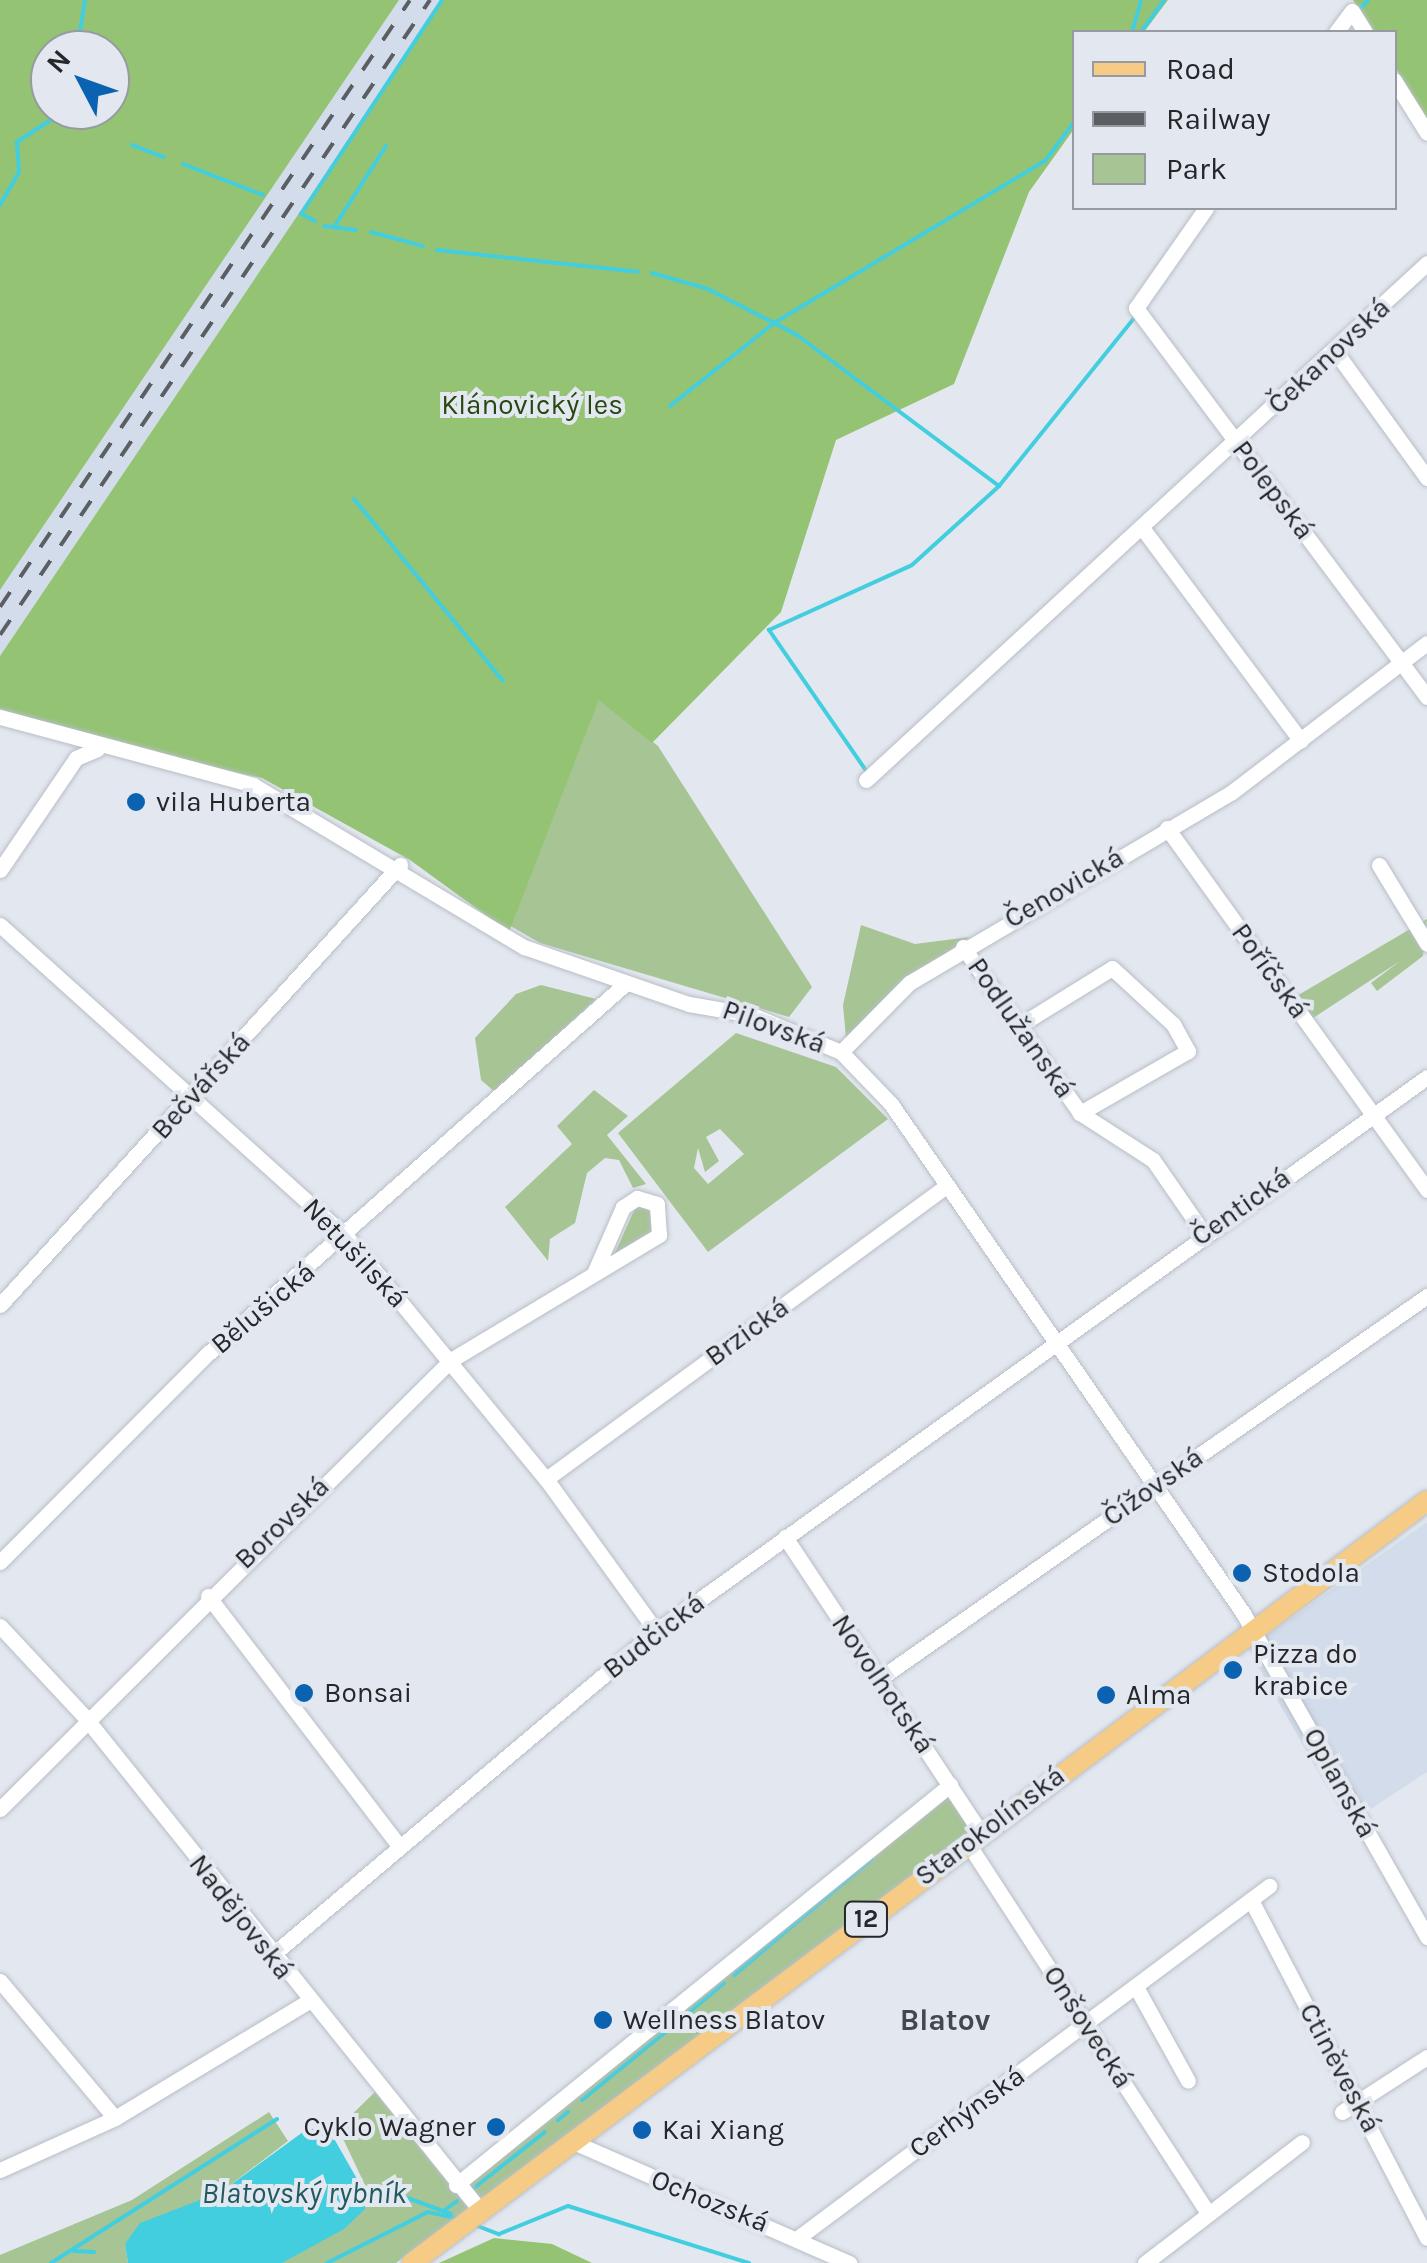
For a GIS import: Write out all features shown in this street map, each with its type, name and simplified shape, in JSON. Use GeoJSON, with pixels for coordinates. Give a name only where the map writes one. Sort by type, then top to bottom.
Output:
{"type":"FeatureCollection","features":[{"type":"Feature","properties":{"kind":"main road","name":"Starokolínská"},"geometry":{"type":"LineString","coordinates":[[412,2263],[973,1837],[1427,1501]]}},
{"type":"Feature","properties":{"kind":"street"},"geometry":{"type":"LineString","coordinates":[[1338,30],[1352,11],[1365,30]]}},
{"type":"Feature","properties":{"kind":"street"},"geometry":{"type":"LineString","coordinates":[[1397,85],[1427,133]]}},
{"type":"Feature","properties":{"kind":"street","name":"Polepská"},"geometry":{"type":"LineString","coordinates":[[1205,210],[1140,312],[1427,697]]}},
{"type":"Feature","properties":{"kind":"street","name":"Čekanovská"},"geometry":{"type":"LineString","coordinates":[[866,780],[1237,443],[1427,263]]}},
{"type":"Feature","properties":{"kind":"street"},"geometry":{"type":"LineString","coordinates":[[1335,351],[1427,478]]}},
{"type":"Feature","properties":{"kind":"street"},"geometry":{"type":"LineString","coordinates":[[1143,529],[1301,741]]}},
{"type":"Feature","properties":{"kind":"street","name":"Čenovická"},"geometry":{"type":"LineString","coordinates":[[841,1052],[909,983],[1166,828],[1301,741],[1427,643]]}},
{"type":"Feature","properties":{"kind":"street","name":"Pilovská"},"geometry":{"type":"LineString","coordinates":[[0,716],[97,749],[252,785],[400,865],[524,947],[625,984],[752,1015],[841,1052],[948,1185],[1153,1488],[1254,1629]]}},
{"type":"Feature","properties":{"kind":"street"},"geometry":{"type":"LineString","coordinates":[[0,870],[76,758],[97,749]]}},
{"type":"Feature","properties":{"kind":"street","name":"Poříčská"},"geometry":{"type":"LineString","coordinates":[[1166,828],[1427,1190]]}},
{"type":"Feature","properties":{"kind":"street"},"geometry":{"type":"LineString","coordinates":[[1379,864],[1427,944]]}},
{"type":"Feature","properties":{"kind":"street","name":"Bečvářská"},"geometry":{"type":"LineString","coordinates":[[0,1305],[6,1288],[193,1097],[400,865]]}},
{"type":"Feature","properties":{"kind":"street","name":"Netušilská"},"geometry":{"type":"LineString","coordinates":[[0,925],[347,1237],[546,1479],[656,1632]]}},
{"type":"Feature","properties":{"kind":"street","name":"Podlužanská"},"geometry":{"type":"LineString","coordinates":[[964,947],[1080,1113],[1153,1160],[1204,1234]]}},
{"type":"Feature","properties":{"kind":"street"},"geometry":{"type":"LineString","coordinates":[[1020,1026],[1112,968],[1173,1024],[1188,1051],[1080,1113]]}},
{"type":"Feature","properties":{"kind":"street","name":"Bělušická"},"geometry":{"type":"LineString","coordinates":[[0,1562],[205,1356],[347,1237],[625,984]]}},
{"type":"Feature","properties":{"kind":"street","name":"Čentická"},"geometry":{"type":"LineString","coordinates":[[1055,1338],[1427,1076]]}},
{"type":"Feature","properties":{"kind":"street","name":"Brzická"},"geometry":{"type":"LineString","coordinates":[[546,1479],[948,1185]]}},
{"type":"Feature","properties":{"kind":"street","name":"Borovská"},"geometry":{"type":"LineString","coordinates":[[0,1809],[84,1716],[451,1360],[660,1235],[657,1204],[638,1198],[623,1207],[594,1273]]}},
{"type":"Feature","properties":{"kind":"street","name":"Čížovská"},"geometry":{"type":"LineString","coordinates":[[879,1679],[1427,1296]]}},
{"type":"Feature","properties":{"kind":"street","name":"Budčická"},"geometry":{"type":"LineString","coordinates":[[271,1956],[656,1632],[1055,1338]]}},
{"type":"Feature","properties":{"kind":"street","name":"Novolhotská"},"geometry":{"type":"LineString","coordinates":[[784,1537],[950,1785],[973,1837]]}},
{"type":"Feature","properties":{"kind":"street"},"geometry":{"type":"LineString","coordinates":[[208,1596],[400,1847]]}},
{"type":"Feature","properties":{"kind":"street","name":"Nadějovská"},"geometry":{"type":"LineString","coordinates":[[0,1626],[84,1716],[307,2002],[480,2210]]}},
{"type":"Feature","properties":{"kind":"street","name":"Oplanská"},"geometry":{"type":"LineString","coordinates":[[1254,1629],[1427,1938]]}},
{"type":"Feature","properties":{"kind":"street","name":"Starokolínská"},"geometry":{"type":"LineString","coordinates":[[456,2184],[950,1785]]}},
{"type":"Feature","properties":{"kind":"street","name":"Onšovecká"},"geometry":{"type":"LineString","coordinates":[[973,1837],[1086,2025],[1208,2213]]}},
{"type":"Feature","properties":{"kind":"street","name":"Cerhýnská"},"geometry":{"type":"LineString","coordinates":[[798,2237],[1269,1886]]}},
{"type":"Feature","properties":{"kind":"street","name":"Ctiněveská"},"geometry":{"type":"LineString","coordinates":[[1250,1900],[1427,2238]]}},
{"type":"Feature","properties":{"kind":"street"},"geometry":{"type":"LineString","coordinates":[[0,1981],[115,2118]]}},
{"type":"Feature","properties":{"kind":"street"},"geometry":{"type":"LineString","coordinates":[[1136,1987],[1188,2081]]}},
{"type":"Feature","properties":{"kind":"street"},"geometry":{"type":"LineString","coordinates":[[0,2170],[115,2118],[307,2002]]}},
{"type":"Feature","properties":{"kind":"street"},"geometry":{"type":"LineString","coordinates":[[1342,2112],[1427,2057]]}},
{"type":"Feature","properties":{"kind":"street","name":"Ochozská"},"geometry":{"type":"LineString","coordinates":[[571,2141],[798,2237],[849,2263]]}},
{"type":"Feature","properties":{"kind":"street"},"geometry":{"type":"LineString","coordinates":[[1144,2263],[1302,2142]]}},
{"type":"Feature","properties":{"kind":"shaded area"},"geometry":{"type":"Polygon","coordinates":[[[399,0],[443,0],[0,656],[0,590],[399,0]]]}},
{"type":"Feature","properties":{"kind":"shaded area"},"geometry":{"type":"Polygon","coordinates":[[[1427,1522],[1427,1772],[1348,1824],[1248,1649],[1427,1522]]]}},
{"type":"Feature","properties":{"kind":"green space"},"geometry":{"type":"Polygon","coordinates":[[[0,0],[399,0],[0,590],[0,0]]]}},
{"type":"Feature","properties":{"kind":"green space","name":"Klánovický les"},"geometry":{"type":"Polygon","coordinates":[[[443,0],[1168,0],[1146,30],[1072,30],[1072,132],[1029,192],[954,384],[836,440],[781,612],[652,743],[599,700],[509,932],[410,860],[262,778],[100,743],[0,709],[0,656],[443,0]]]}},
{"type":"Feature","properties":{"kind":"green space"},"geometry":{"type":"Polygon","coordinates":[[[1353,0],[1427,0],[1427,119],[1397,70],[1397,30],[1372,30],[1353,0]]]}},
{"type":"Feature","properties":{"kind":"green space"},"geometry":{"type":"Polygon","coordinates":[[[599,699],[658,746],[812,987],[789,1017],[540,943],[466,900],[528,882],[599,699]]]}},
{"type":"Feature","properties":{"kind":"green space"},"geometry":{"type":"Polygon","coordinates":[[[1427,919],[1423,956],[1377,991],[1371,983],[1400,961],[1307,1022],[1290,1000],[1427,919]]]}},
{"type":"Feature","properties":{"kind":"green space"},"geometry":{"type":"Polygon","coordinates":[[[861,925],[915,944],[970,937],[909,978],[846,1038],[843,1005],[861,925]]]}},
{"type":"Feature","properties":{"kind":"green space"},"geometry":{"type":"Polygon","coordinates":[[[541,985],[596,999],[495,1092],[481,1080],[475,1038],[516,994],[541,985]]]}},
{"type":"Feature","properties":{"kind":"green space"},"geometry":{"type":"Polygon","coordinates":[[[736,1033],[836,1067],[888,1119],[708,1252],[618,1133],[736,1033]],[[720,1129],[706,1137],[719,1161],[705,1172],[698,1148],[694,1168],[708,1184],[744,1154],[720,1129]]]}},
{"type":"Feature","properties":{"kind":"green space"},"geometry":{"type":"Polygon","coordinates":[[[594,1090],[628,1116],[607,1135],[646,1184],[633,1188],[619,1160],[605,1158],[587,1173],[575,1223],[550,1239],[548,1261],[505,1207],[572,1144],[557,1126],[594,1090]]]}},
{"type":"Feature","properties":{"kind":"green space"},"geometry":{"type":"Polygon","coordinates":[[[636,1206],[653,1207],[658,1229],[614,1255],[636,1206]]]}},
{"type":"Feature","properties":{"kind":"green space"},"geometry":{"type":"Polygon","coordinates":[[[950,1785],[980,1832],[480,2210],[456,2185],[950,1785]]]}},
{"type":"Feature","properties":{"kind":"green space"},"geometry":{"type":"Polygon","coordinates":[[[375,2092],[468,2208],[396,2263],[282,2263],[373,2202],[338,2128],[375,2092]]]}},
{"type":"Feature","properties":{"kind":"green space"},"geometry":{"type":"Polygon","coordinates":[[[269,2112],[288,2141],[221,2192],[125,2244],[128,2263],[0,2263],[0,2255],[132,2200],[269,2112]]]}},
{"type":"Feature","properties":{"kind":"green space"},"geometry":{"type":"Polygon","coordinates":[[[494,2238],[552,2244],[592,2263],[439,2263],[494,2238]]]}},
{"type":"Feature","properties":{"kind":"water","name":"Blatovský rybník"},"geometry":{"type":"Polygon","coordinates":[[[328,2128],[365,2193],[365,2209],[344,2229],[282,2263],[128,2263],[125,2244],[140,2223],[221,2192],[307,2129],[328,2128]]]}},
{"type":"Feature","properties":{"kind":"waterway"},"geometry":{"type":"LineString","coordinates":[[80,30],[85,0]]}},
{"type":"Feature","properties":{"kind":"waterway"},"geometry":{"type":"LineString","coordinates":[[315,221],[301,214],[442,0]]}},
{"type":"Feature","properties":{"kind":"waterway"},"geometry":{"type":"LineString","coordinates":[[1133,30],[1141,0]]}},
{"type":"Feature","properties":{"kind":"waterway"},"geometry":{"type":"LineString","coordinates":[[1142,30],[1164,0]]}},
{"type":"Feature","properties":{"kind":"waterway"},"geometry":{"type":"LineString","coordinates":[[1360,9],[1368,0]]}},
{"type":"Feature","properties":{"kind":"waterway"},"geometry":{"type":"LineString","coordinates":[[670,406],[774,323],[1045,161],[1072,125]]}},
{"type":"Feature","properties":{"kind":"waterway"},"geometry":{"type":"LineString","coordinates":[[0,205],[19,172],[17,142],[35,130]]}},
{"type":"Feature","properties":{"kind":"waterway"},"geometry":{"type":"LineString","coordinates":[[132,145],[164,157]]}},
{"type":"Feature","properties":{"kind":"waterway"},"geometry":{"type":"LineString","coordinates":[[334,227],[386,146]]}},
{"type":"Feature","properties":{"kind":"waterway"},"geometry":{"type":"LineString","coordinates":[[183,164],[263,195]]}},
{"type":"Feature","properties":{"kind":"waterway"},"geometry":{"type":"LineString","coordinates":[[324,226],[356,230]]}},
{"type":"Feature","properties":{"kind":"waterway"},"geometry":{"type":"LineString","coordinates":[[371,232],[423,246]]}},
{"type":"Feature","properties":{"kind":"waterway"},"geometry":{"type":"LineString","coordinates":[[437,250],[638,272]]}},
{"type":"Feature","properties":{"kind":"waterway"},"geometry":{"type":"LineString","coordinates":[[652,273],[708,289],[797,335],[999,486],[1135,317]]}},
{"type":"Feature","properties":{"kind":"waterway"},"geometry":{"type":"LineString","coordinates":[[867,772],[769,630],[912,565],[999,486]]}},
{"type":"Feature","properties":{"kind":"waterway"},"geometry":{"type":"LineString","coordinates":[[354,499],[503,681]]}},
{"type":"Feature","properties":{"kind":"waterway"},"geometry":{"type":"LineString","coordinates":[[734,1975],[872,1859]]}},
{"type":"Feature","properties":{"kind":"waterway"},"geometry":{"type":"LineString","coordinates":[[681,2019],[724,1983]]}},
{"type":"Feature","properties":{"kind":"waterway"},"geometry":{"type":"LineString","coordinates":[[582,2100],[669,2029]]}},
{"type":"Feature","properties":{"kind":"waterway"},"geometry":{"type":"LineString","coordinates":[[558,2120],[568,2112]]}},
{"type":"Feature","properties":{"kind":"waterway"},"geometry":{"type":"LineString","coordinates":[[51,2263],[277,2119]]}},
{"type":"Feature","properties":{"kind":"waterway"},"geometry":{"type":"LineString","coordinates":[[474,2188],[545,2132]]}},
{"type":"Feature","properties":{"kind":"waterway"},"geometry":{"type":"LineString","coordinates":[[365,2201],[402,2196],[451,2214]]}},
{"type":"Feature","properties":{"kind":"waterway"},"geometry":{"type":"LineString","coordinates":[[446,2209],[457,2201]]}},
{"type":"Feature","properties":{"kind":"waterway"},"geometry":{"type":"LineString","coordinates":[[475,2225],[499,2234],[568,2206],[749,2263]]}},
{"type":"Feature","properties":{"kind":"waterway"},"geometry":{"type":"LineString","coordinates":[[327,2263],[428,2212],[457,2218]]}},
{"type":"Feature","properties":{"kind":"waterway"},"geometry":{"type":"LineString","coordinates":[[74,2251],[94,2252]]}},
{"type":"Feature","properties":{"kind":"railway"},"geometry":{"type":"LineString","coordinates":[[0,607],[410,0]]}},
{"type":"Feature","properties":{"kind":"railway"},"geometry":{"type":"LineString","coordinates":[[0,635],[430,0]]}},
{"type":"Feature","properties":{"kind":"place","name":"vila Huberta"},"geometry":{"type":"Point","coordinates":[136,802]}},
{"type":"Feature","properties":{"kind":"place","name":"Stodola"},"geometry":{"type":"Point","coordinates":[1242,1573]}},
{"type":"Feature","properties":{"kind":"place","name":"Pizza do krabice"},"geometry":{"type":"Point","coordinates":[1233,1670]}},
{"type":"Feature","properties":{"kind":"place","name":"Bonsai"},"geometry":{"type":"Point","coordinates":[304,1693]}},
{"type":"Feature","properties":{"kind":"place","name":"Alma"},"geometry":{"type":"Point","coordinates":[1106,1695]}},
{"type":"Feature","properties":{"kind":"place","name":"Wellness Blatov"},"geometry":{"type":"Point","coordinates":[603,2020]}},
{"type":"Feature","properties":{"kind":"place","name":"Cyklo Wagner"},"geometry":{"type":"Point","coordinates":[496,2127]}},
{"type":"Feature","properties":{"kind":"place","name":"Kai Xiang"},"geometry":{"type":"Point","coordinates":[642,2130]}},
{"type":"Feature","properties":{"kind":"district","name":"Blatov"},"geometry":{"type":"Point","coordinates":[945,2020]}}]}
